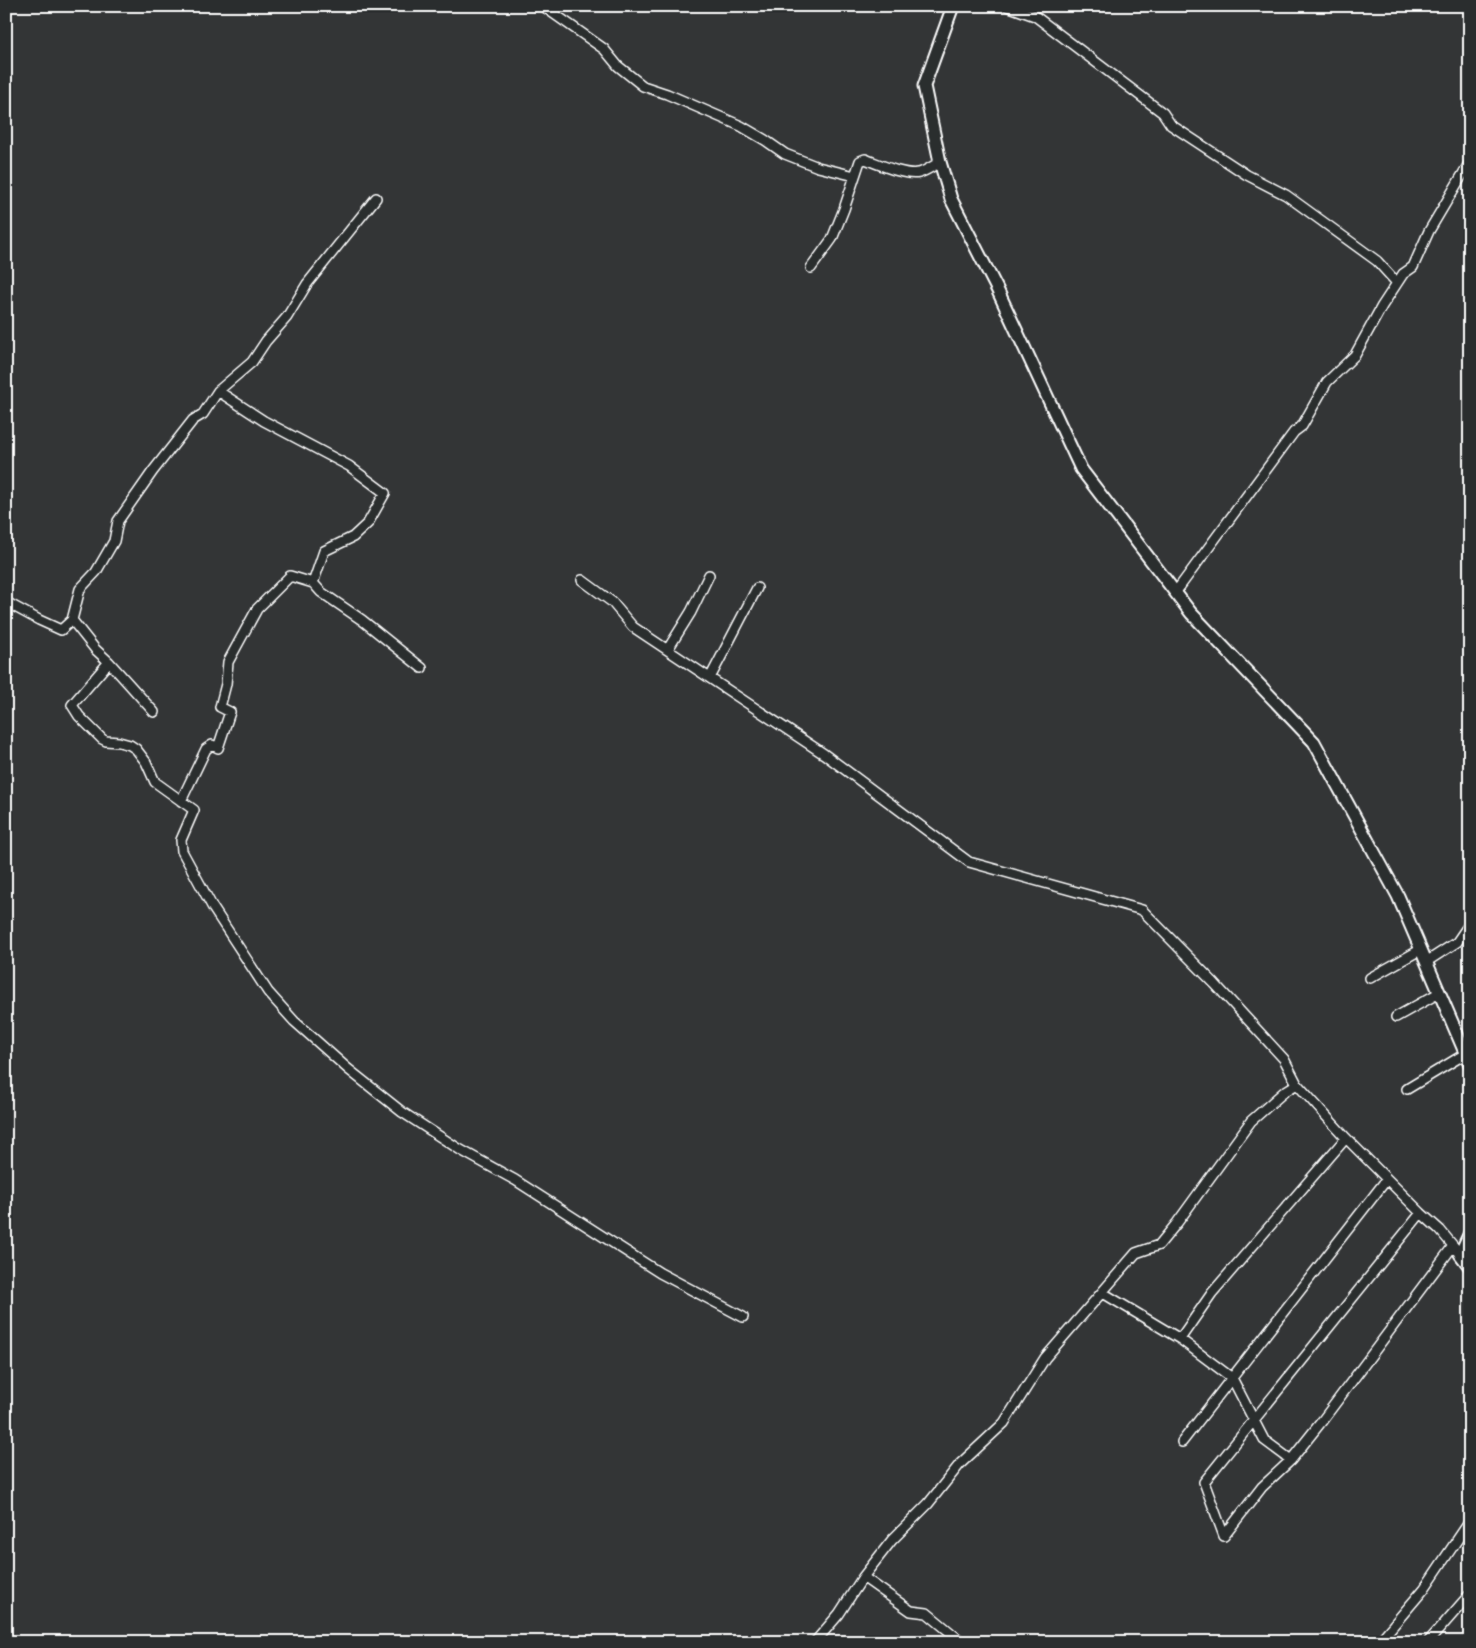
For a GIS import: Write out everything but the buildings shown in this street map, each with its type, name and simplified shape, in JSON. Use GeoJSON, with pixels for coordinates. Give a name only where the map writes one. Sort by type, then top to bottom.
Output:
{"type":"FeatureCollection","features":[{"type":"Feature","properties":{"kind":"street"},"geometry":{"type":"LineString","coordinates":[[543,6],[604,49],[618,66],[643,86],[741,126],[766,140],[785,154],[818,167],[855,176]]}},
{"type":"Feature","properties":{"kind":"street"},"geometry":{"type":"LineString","coordinates":[[953,6],[924,86],[950,199],[998,288],[1081,469],[1190,613],[1314,742],[1398,896],[1468,1059],[1407,1089]]}},
{"type":"Feature","properties":{"kind":"street"},"geometry":{"type":"LineString","coordinates":[[1007,6],[1035,16],[1163,114],[1171,125],[1247,175],[1286,195],[1377,261],[1397,283]]}},
{"type":"Feature","properties":{"kind":"street"},"geometry":{"type":"LineString","coordinates":[[811,268],[832,239],[860,161],[865,159],[898,171],[914,173],[920,173],[940,162]]}},
{"type":"Feature","properties":{"kind":"street"},"geometry":{"type":"LineString","coordinates":[[1175,592],[1294,432],[1302,426],[1327,382],[1355,356],[1382,306],[1403,274],[1412,267],[1429,231],[1470,162]]}},
{"type":"Feature","properties":{"kind":"street"},"geometry":{"type":"LineString","coordinates":[[6,602],[61,630],[72,620],[80,589],[96,572],[114,541],[118,521],[172,446],[193,420],[203,414],[218,392],[252,362],[266,341],[287,317],[307,284],[376,198]]}},
{"type":"Feature","properties":{"kind":"street"},"geometry":{"type":"LineString","coordinates":[[218,392],[264,421],[349,466],[385,493],[368,523],[353,537],[324,551],[313,583]]}},
{"type":"Feature","properties":{"kind":"street"},"geometry":{"type":"LineString","coordinates":[[668,649],[691,612],[710,575]]}},
{"type":"Feature","properties":{"kind":"street"},"geometry":{"type":"LineString","coordinates":[[181,801],[206,749],[212,746],[218,748],[230,712],[220,707],[226,684],[228,662],[257,609],[290,576],[313,583],[321,592],[362,620],[422,668]]}},
{"type":"Feature","properties":{"kind":"street"},"geometry":{"type":"LineString","coordinates":[[582,580],[612,602],[633,627],[824,754],[969,862],[1142,910],[1215,984],[1284,1060],[1298,1084],[1346,1138],[1420,1213],[1440,1230],[1470,1267]]}},
{"type":"Feature","properties":{"kind":"street"},"geometry":{"type":"LineString","coordinates":[[710,678],[757,588]]}},
{"type":"Feature","properties":{"kind":"street"},"geometry":{"type":"LineString","coordinates":[[72,620],[95,649],[154,712]]}},
{"type":"Feature","properties":{"kind":"street"},"geometry":{"type":"LineString","coordinates":[[109,662],[72,705],[79,716],[102,739],[120,742],[136,749],[146,762],[155,782],[194,810],[182,840],[182,851],[228,932],[268,992],[294,1021],[348,1070],[402,1112],[458,1149],[514,1180],[660,1273],[743,1316]]}},
{"type":"Feature","properties":{"kind":"street"},"geometry":{"type":"LineString","coordinates":[[1426,962],[1457,942],[1470,924]]}},
{"type":"Feature","properties":{"kind":"street"},"geometry":{"type":"LineString","coordinates":[[1370,978],[1420,950]]}},
{"type":"Feature","properties":{"kind":"street"},"geometry":{"type":"LineString","coordinates":[[1396,1017],[1439,993]]}},
{"type":"Feature","properties":{"kind":"street"},"geometry":{"type":"LineString","coordinates":[[815,1642],[840,1614],[863,1577],[892,1540],[928,1504],[960,1464],[1004,1423],[1045,1358],[1102,1292],[1136,1254],[1159,1245],[1251,1121],[1284,1092],[1298,1084]]}},
{"type":"Feature","properties":{"kind":"street"},"geometry":{"type":"LineString","coordinates":[[1180,1339],[1212,1293],[1346,1138]]}},
{"type":"Feature","properties":{"kind":"street"},"geometry":{"type":"LineString","coordinates":[[1182,1442],[1387,1179]]}},
{"type":"Feature","properties":{"kind":"street"},"geometry":{"type":"LineString","coordinates":[[1420,1213],[1204,1482],[1224,1536],[1262,1487],[1291,1460],[1470,1233]]}},
{"type":"Feature","properties":{"kind":"street"},"geometry":{"type":"LineString","coordinates":[[1102,1292],[1180,1339],[1232,1378],[1264,1440],[1291,1460]]}},
{"type":"Feature","properties":{"kind":"street"},"geometry":{"type":"LineString","coordinates":[[1379,1642],[1424,1589],[1470,1521]]}},
{"type":"Feature","properties":{"kind":"street"},"geometry":{"type":"LineString","coordinates":[[863,1577],[911,1611],[927,1613],[962,1642]]}},
{"type":"Feature","properties":{"kind":"street"},"geometry":{"type":"LineString","coordinates":[[1428,1642],[1470,1594]]}}]}
